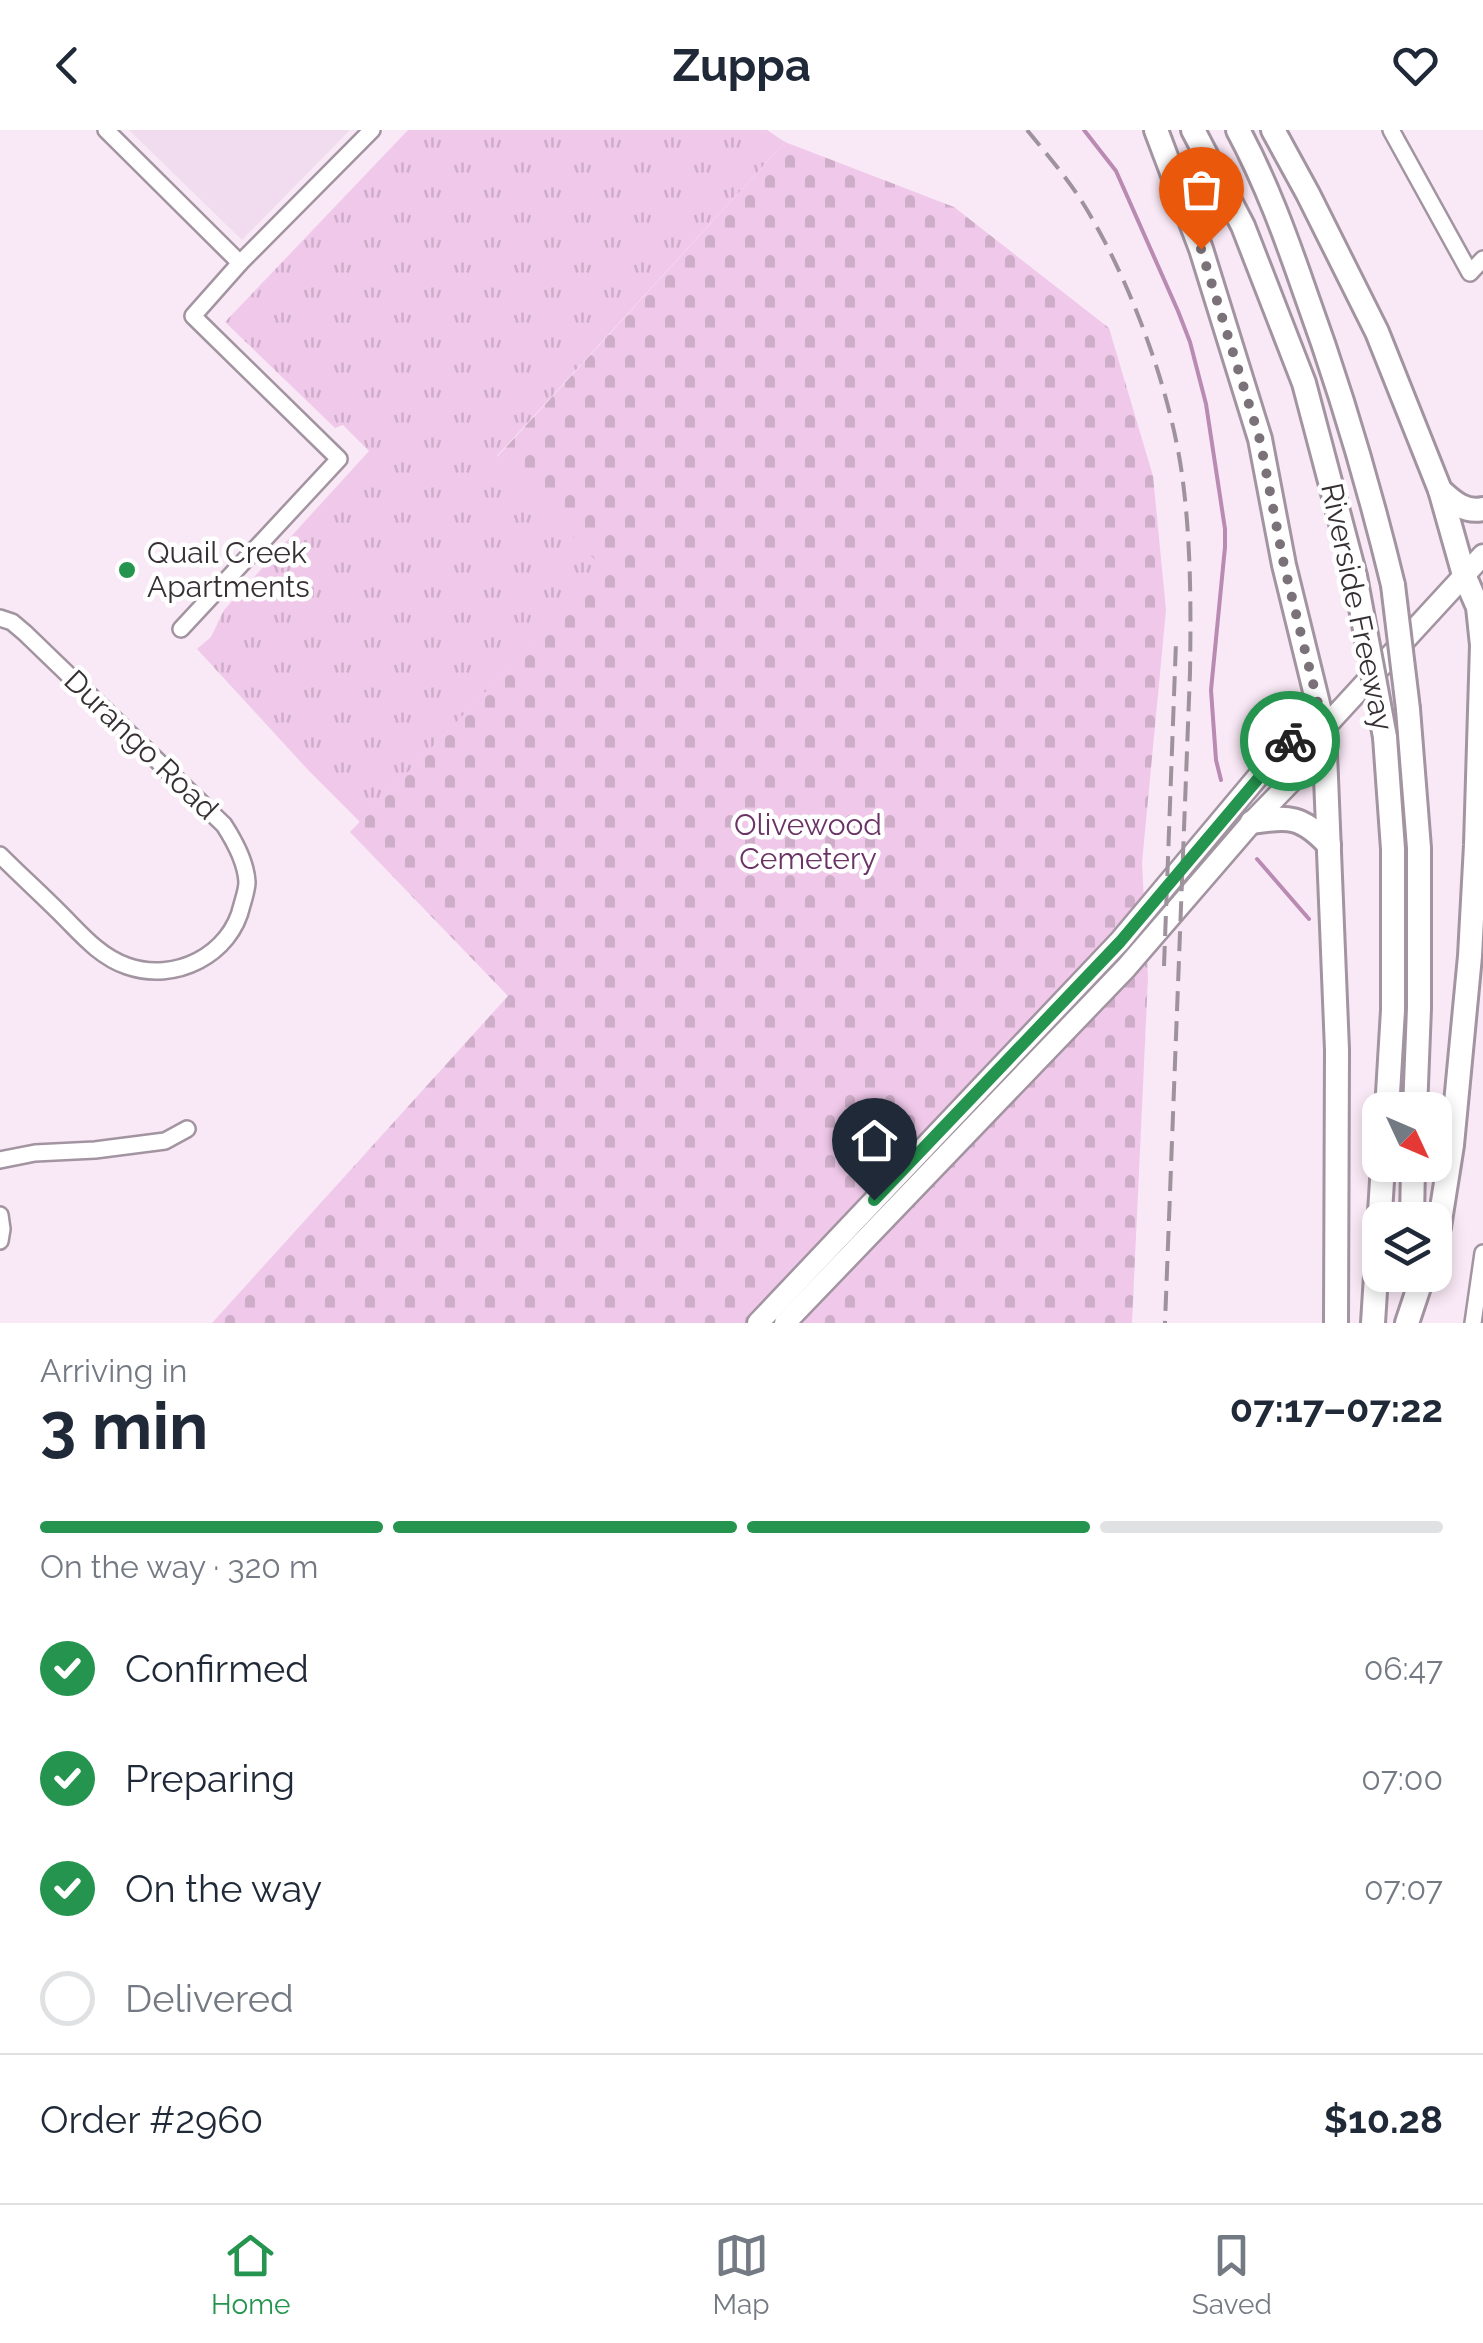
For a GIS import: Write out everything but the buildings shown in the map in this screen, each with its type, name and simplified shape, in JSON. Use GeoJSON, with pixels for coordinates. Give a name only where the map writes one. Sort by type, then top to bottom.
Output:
{"type":"FeatureCollection","features":[{"type":"Feature","properties":{"kind":"highway"},"geometry":{"type":"LineString","coordinates":[[1156,130],[1201,249],[1260,440],[1284,565],[1324,728],[1337,1050],[1336,1323]]}},
{"type":"Feature","properties":{"kind":"highway","name":"Riverside Freeway"},"geometry":{"type":"LineString","coordinates":[[1193,130],[1243,226],[1304,383],[1354,576],[1385,737],[1394,849],[1388,1092]]}},
{"type":"Feature","properties":{"kind":"highway","name":"Riverside Freeway"},"geometry":{"type":"LineString","coordinates":[[1238,130],[1276,211],[1334,372],[1394,585],[1419,848],[1416,1092]]}},
{"type":"Feature","properties":{"kind":"highway"},"geometry":{"type":"LineString","coordinates":[[1272,130],[1377,332],[1440,490],[1464,574],[1478,607],[1482,645],[1470,956],[1444,1202]]}},
{"type":"Feature","properties":{"kind":"highway"},"geometry":{"type":"LineString","coordinates":[[1440,490],[1456,505],[1483,510]]}},
{"type":"Feature","properties":{"kind":"highway"},"geometry":{"type":"LineString","coordinates":[[1252,822],[1278,818],[1301,822],[1312,827],[1329,845]]}},
{"type":"Feature","properties":{"kind":"highway"},"geometry":{"type":"LineString","coordinates":[[1373,1323],[1382,1182]]}},
{"type":"Feature","properties":{"kind":"highway"},"geometry":{"type":"LineString","coordinates":[[1406,1323],[1407,1292]]}},
{"type":"Feature","properties":{"kind":"highway"},"geometry":{"type":"LineString","coordinates":[[1406,1323],[1417,1292]]}},
{"type":"Feature","properties":{"kind":"main road"},"geometry":{"type":"LineString","coordinates":[[785,1323],[1126,968],[1252,822],[1309,763],[1324,728],[1483,555]]}},
{"type":"Feature","properties":{"kind":"main road"},"geometry":{"type":"LineString","coordinates":[[758,1323],[1120,942],[1283,748],[1296,735],[1324,728]]}},
{"type":"Feature","properties":{"kind":"street"},"geometry":{"type":"LineString","coordinates":[[106,130],[240,263]]}},
{"type":"Feature","properties":{"kind":"street"},"geometry":{"type":"LineString","coordinates":[[181,629],[339,459],[193,316],[372,130]]}},
{"type":"Feature","properties":{"kind":"street"},"geometry":{"type":"LineString","coordinates":[[1391,130],[1470,272],[1483,259]]}},
{"type":"Feature","properties":{"kind":"street","name":"Durango Road"},"geometry":{"type":"LineString","coordinates":[[0,618],[25,633],[224,825],[238,846],[247,883],[240,916],[218,948],[194,964],[172,972],[148,971],[125,966],[97,950],[0,855]]}},
{"type":"Feature","properties":{"kind":"street"},"geometry":{"type":"LineString","coordinates":[[0,1160],[165,1140],[188,1128]]}},
{"type":"Feature","properties":{"kind":"street"},"geometry":{"type":"LineString","coordinates":[[0,1215],[0,1241]]}},
{"type":"Feature","properties":{"kind":"street"},"geometry":{"type":"LineString","coordinates":[[1473,1323],[1483,1254]]}},
{"type":"Feature","properties":{"kind":"shaded area"},"geometry":{"type":"Polygon","coordinates":[[[129,130],[350,130],[242,240],[129,130]]]}},
{"type":"Feature","properties":{"kind":"green space"},"geometry":{"type":"Polygon","coordinates":[[[408,130],[767,130],[785,142],[497,456],[605,569],[360,822],[197,649],[211,637],[224,610],[369,451],[343,425],[335,428],[225,322],[408,130]]]}},
{"type":"Feature","properties":{"kind":"green space","name":"Olivewood Cemetery"},"geometry":{"type":"Polygon","coordinates":[[[785,142],[954,207],[1109,328],[1153,476],[1166,610],[1142,863],[1148,978],[1132,1323],[212,1323],[508,996],[350,832],[604,569],[497,457],[785,142]]]}},
{"type":"Feature","properties":{"kind":"waterway"},"geometry":{"type":"LineString","coordinates":[[1084,130],[1116,171],[1190,342],[1206,404],[1225,529],[1211,690],[1221,780]]}},
{"type":"Feature","properties":{"kind":"waterway"},"geometry":{"type":"LineString","coordinates":[[1257,859],[1309,919]]}},
{"type":"Feature","properties":{"kind":"railway"},"geometry":{"type":"LineString","coordinates":[[1027,130],[1079,197],[1131,297],[1169,410],[1183,482],[1190,577],[1190,673],[1165,1323]]}},
{"type":"Feature","properties":{"kind":"railway"},"geometry":{"type":"LineString","coordinates":[[1164,966],[1176,642]]}},
{"type":"Feature","properties":{"kind":"way so far"},"geometry":{"type":"LineString","coordinates":[[1201,249],[1260,440],[1284,565],[1324,728],[1296,735],[1290,741]]}},
{"type":"Feature","properties":{"kind":"place","name":"Quail Creek Apartments"},"geometry":{"type":"Point","coordinates":[127,570]}},
{"type":"Feature","properties":{"kind":"route"},"geometry":{"type":"LineString","coordinates":[[874,1200],[1120,942],[1290,741]]}}]}
